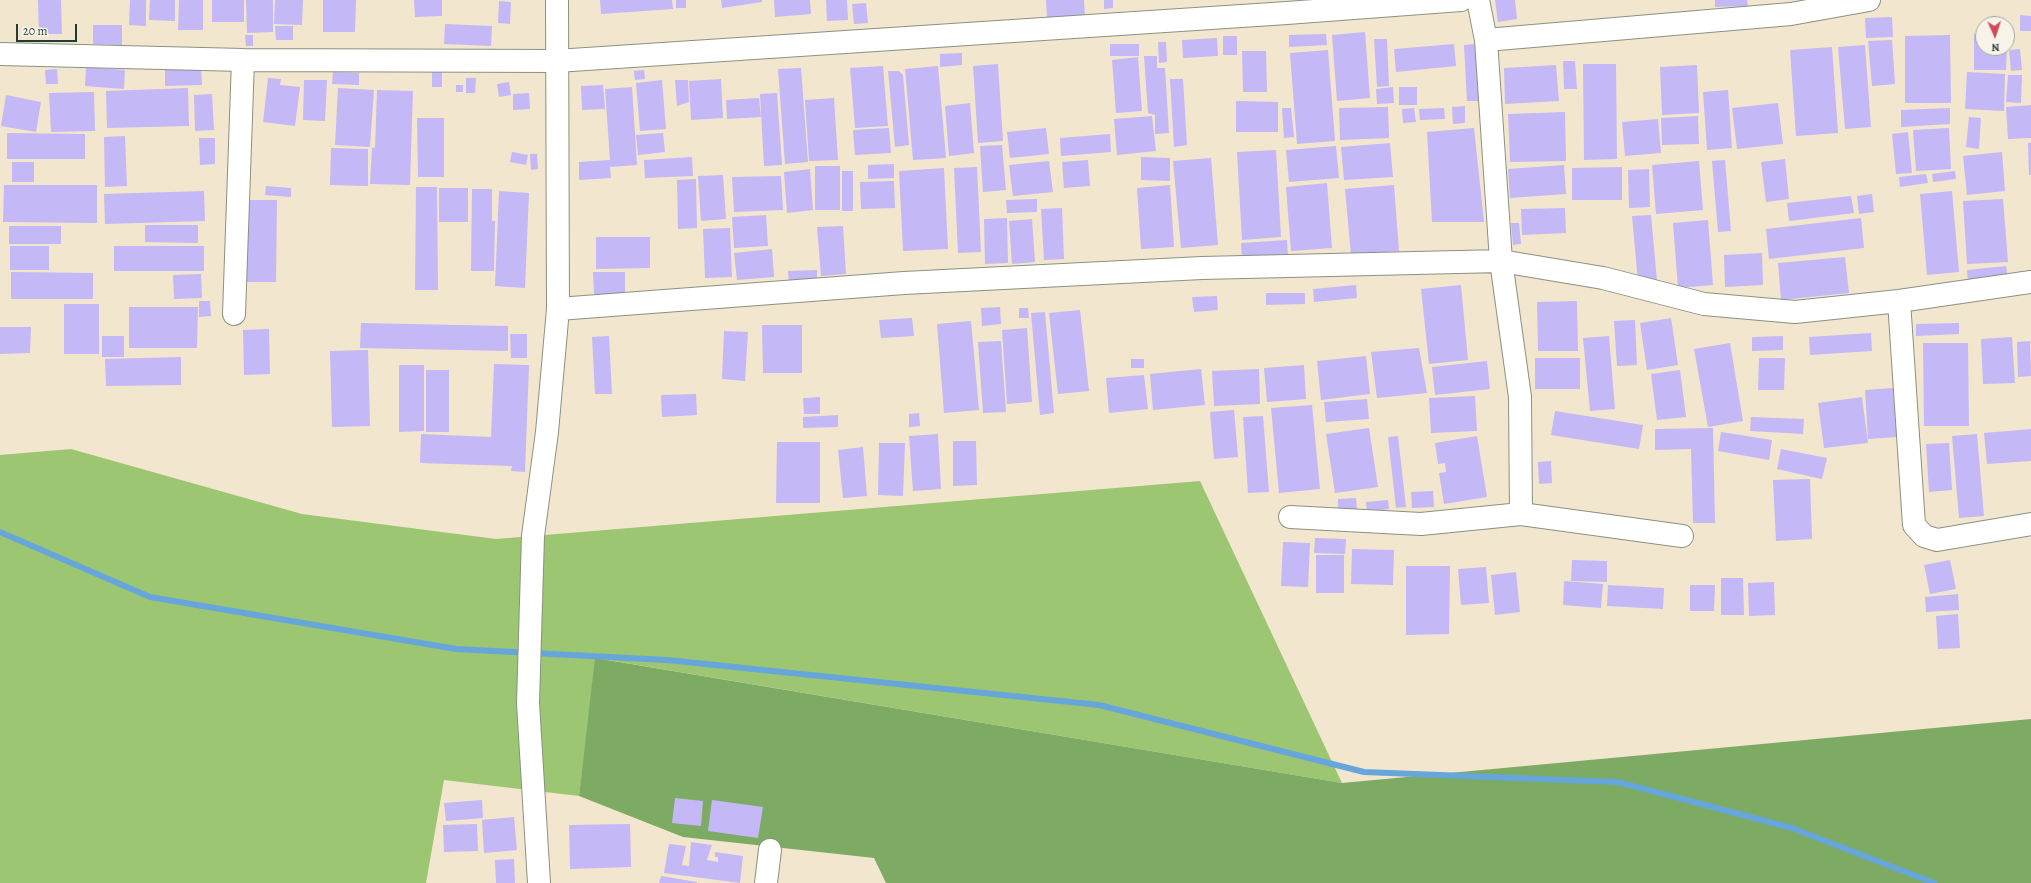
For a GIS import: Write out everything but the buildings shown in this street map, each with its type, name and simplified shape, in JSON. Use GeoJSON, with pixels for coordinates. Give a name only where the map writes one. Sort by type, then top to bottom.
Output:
{"type":"FeatureCollection","features":[{"type":"Feature","properties":{"kind":"street"},"geometry":{"type":"LineString","coordinates":[[539,883],[528,703],[533,536],[547,432],[558,309],[557,0]]}},
{"type":"Feature","properties":{"kind":"street"},"geometry":{"type":"LineString","coordinates":[[0,54],[243,60],[556,61],[1287,13],[1461,0]]}},
{"type":"Feature","properties":{"kind":"street"},"geometry":{"type":"LineString","coordinates":[[1478,0],[1486,40],[1501,261],[1520,397],[1522,432],[1521,514]]}},
{"type":"Feature","properties":{"kind":"street"},"geometry":{"type":"LineString","coordinates":[[1486,40],[1791,14],[1869,0]]}},
{"type":"Feature","properties":{"kind":"street"},"geometry":{"type":"LineString","coordinates":[[234,314],[243,60]]}},
{"type":"Feature","properties":{"kind":"street"},"geometry":{"type":"LineString","coordinates":[[558,309],[904,283],[1202,268],[1501,261],[1603,278],[1704,304],[1795,312],[1898,301],[2031,282]]}},
{"type":"Feature","properties":{"kind":"street"},"geometry":{"type":"LineString","coordinates":[[1898,301],[1914,525],[1924,536],[1937,540],[2031,524]]}},
{"type":"Feature","properties":{"kind":"street"},"geometry":{"type":"LineString","coordinates":[[1290,517],[1420,524],[1521,514],[1682,536]]}},
{"type":"Feature","properties":{"kind":"street"},"geometry":{"type":"LineString","coordinates":[[766,883],[770,850]]}},
{"type":"Feature","properties":{"kind":"green space"},"geometry":{"type":"Polygon","coordinates":[[[71,449],[302,514],[496,539],[1200,481],[1342,783],[596,658],[579,796],[444,780],[426,883],[0,883],[0,455],[71,449]]]}},
{"type":"Feature","properties":{"kind":"green space"},"geometry":{"type":"Polygon","coordinates":[[[595,658],[1342,783],[2031,719],[2031,883],[886,883],[874,858],[683,837],[579,796],[595,658]]]}},
{"type":"Feature","properties":{"kind":"waterway"},"geometry":{"type":"LineString","coordinates":[[0,532],[150,597],[456,649],[667,660],[1099,705],[1364,772],[1618,782],[1792,828],[1934,883]]}}]}
